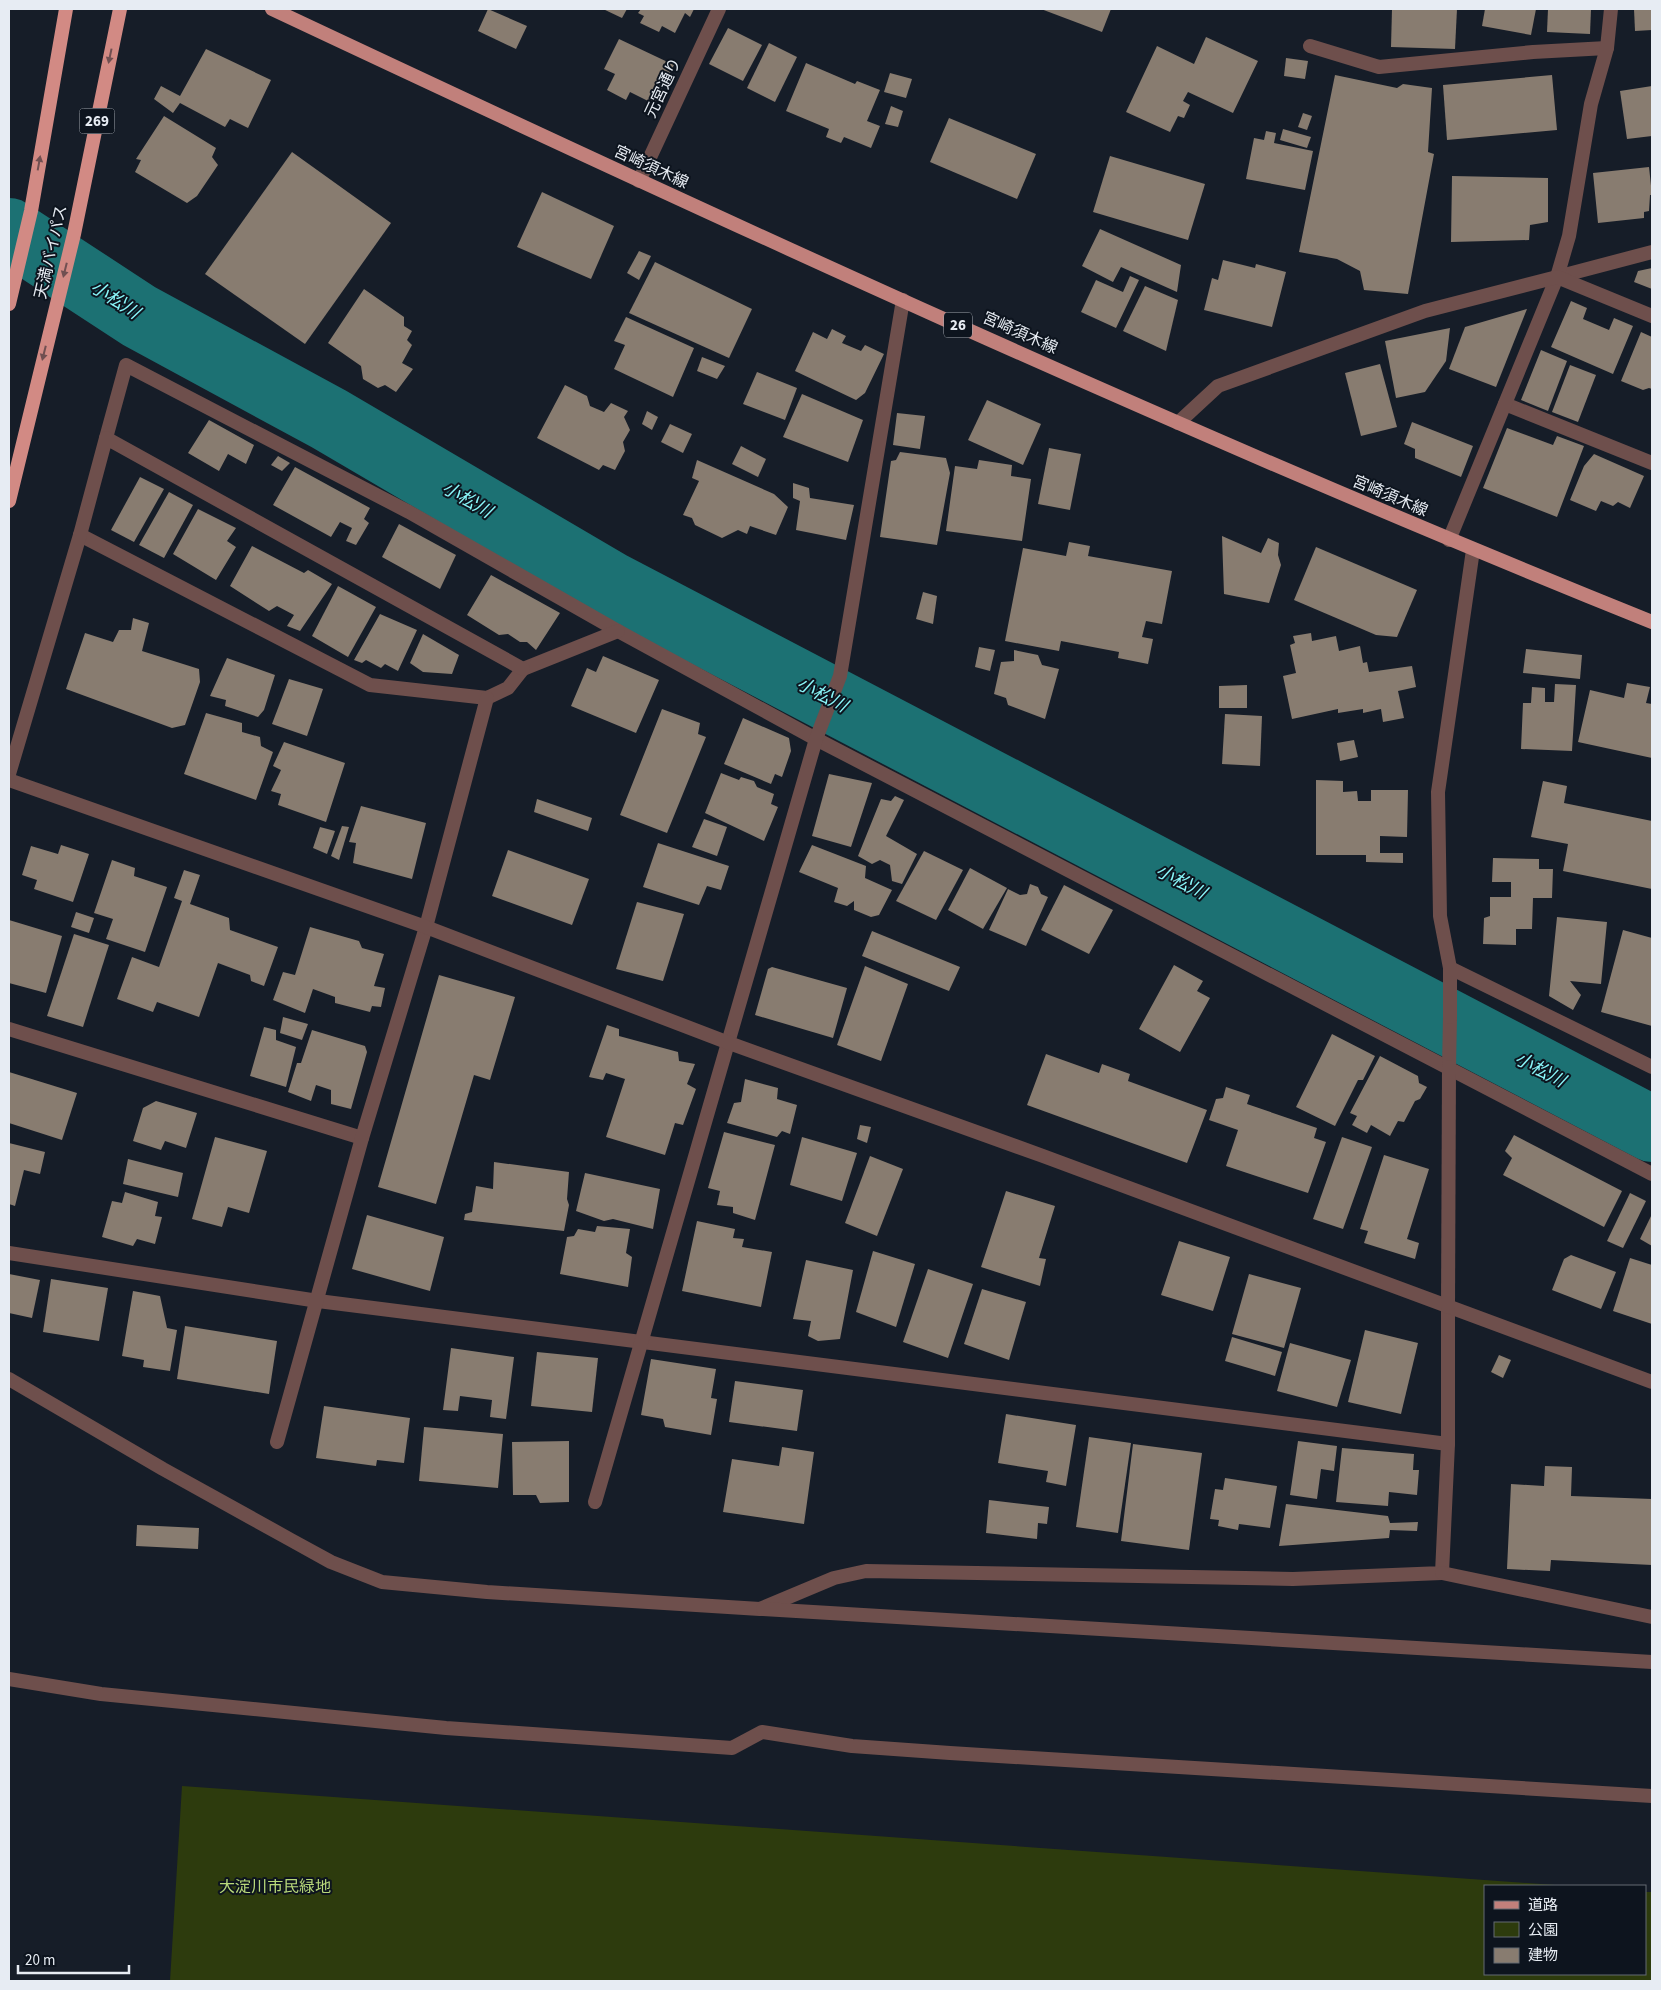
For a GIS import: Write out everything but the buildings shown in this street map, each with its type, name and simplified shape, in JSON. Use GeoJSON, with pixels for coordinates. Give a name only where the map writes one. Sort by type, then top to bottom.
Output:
{"type":"FeatureCollection","features":[{"type":"Feature","properties":{"kind":"highway","name":"天満バイパス"},"geometry":{"type":"LineString","coordinates":[[9,304],[31,211],[66,9]]}},
{"type":"Feature","properties":{"kind":"highway","name":"天満バイパス"},"geometry":{"type":"LineString","coordinates":[[9,501],[74,234],[120,9]]}},
{"type":"Feature","properties":{"kind":"main road","name":"宮崎須木線"},"geometry":{"type":"LineString","coordinates":[[272,9],[639,181],[1178,423],[1449,540],[1652,622]]}},
{"type":"Feature","properties":{"kind":"street","name":"元宮通り"},"geometry":{"type":"LineString","coordinates":[[639,181],[719,9]]}},
{"type":"Feature","properties":{"kind":"street"},"geometry":{"type":"LineString","coordinates":[[1449,540],[1558,277],[1569,236],[1591,104],[1607,48],[1611,9]]}},
{"type":"Feature","properties":{"kind":"street"},"geometry":{"type":"LineString","coordinates":[[1310,46],[1379,67],[1533,52],[1607,48]]}},
{"type":"Feature","properties":{"kind":"street"},"geometry":{"type":"LineString","coordinates":[[1178,423],[1218,386],[1426,311],[1652,252]]}},
{"type":"Feature","properties":{"kind":"street"},"geometry":{"type":"LineString","coordinates":[[1558,277],[1652,316]]}},
{"type":"Feature","properties":{"kind":"street"},"geometry":{"type":"LineString","coordinates":[[595,1502],[643,1342],[816,739],[840,676],[903,300]]}},
{"type":"Feature","properties":{"kind":"street"},"geometry":{"type":"LineString","coordinates":[[9,774],[80,535],[126,365],[409,512],[618,631],[816,739],[1652,1174]]}},
{"type":"Feature","properties":{"kind":"street"},"geometry":{"type":"LineString","coordinates":[[1505,404],[1652,463]]}},
{"type":"Feature","properties":{"kind":"street"},"geometry":{"type":"LineString","coordinates":[[106,438],[523,669]]}},
{"type":"Feature","properties":{"kind":"street"},"geometry":{"type":"LineString","coordinates":[[80,535],[370,685],[487,698],[508,688],[523,669],[618,631]]}},
{"type":"Feature","properties":{"kind":"street"},"geometry":{"type":"LineString","coordinates":[[1442,1573],[1448,1444],[1450,968],[1440,916],[1438,792],[1473,550]]}},
{"type":"Feature","properties":{"kind":"street"},"geometry":{"type":"LineString","coordinates":[[277,1442],[318,1301],[362,1138],[426,927],[487,698]]}},
{"type":"Feature","properties":{"kind":"street"},"geometry":{"type":"LineString","coordinates":[[9,780],[426,927],[729,1043],[1053,1159],[1652,1382]]}},
{"type":"Feature","properties":{"kind":"street"},"geometry":{"type":"LineString","coordinates":[[1450,968],[1652,1067]]}},
{"type":"Feature","properties":{"kind":"street"},"geometry":{"type":"LineString","coordinates":[[9,1029],[362,1138]]}},
{"type":"Feature","properties":{"kind":"street"},"geometry":{"type":"LineString","coordinates":[[9,1253],[318,1301],[1448,1444]]}},
{"type":"Feature","properties":{"kind":"street"},"geometry":{"type":"LineString","coordinates":[[9,1379],[163,1469],[331,1562],[382,1582],[487,1592],[1652,1662]]}},
{"type":"Feature","properties":{"kind":"street"},"geometry":{"type":"LineString","coordinates":[[760,1608],[834,1578],[866,1571],[1293,1579],[1442,1573],[1652,1617]]}},
{"type":"Feature","properties":{"kind":"street"},"geometry":{"type":"LineString","coordinates":[[9,1679],[101,1694],[446,1728],[732,1748],[762,1732],[852,1746],[1652,1796]]}},
{"type":"Feature","properties":{"kind":"green space","name":"大淀川市民緑地"},"geometry":{"type":"Polygon","coordinates":[[[182,1786],[1555,1885],[1484,1885],[1484,1975],[1646,1975],[1646,1892],[1652,1892],[1652,1981],[170,1981],[182,1786]]]}},
{"type":"Feature","properties":{"kind":"waterway","name":"小松川"},"geometry":{"type":"LineString","coordinates":[[9,231],[139,316],[329,419],[610,584],[1652,1129]]}}]}
